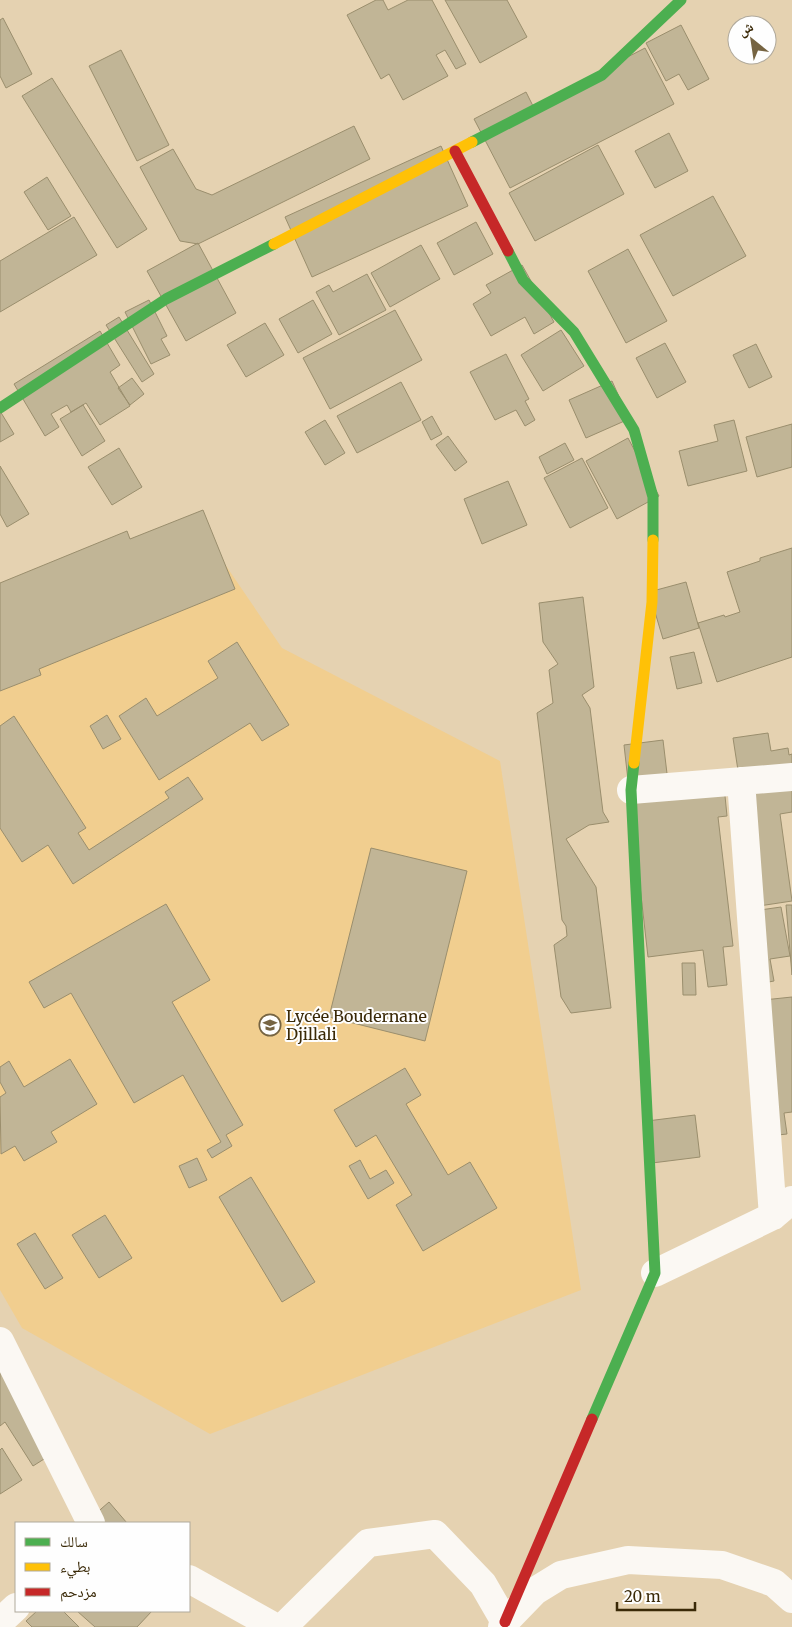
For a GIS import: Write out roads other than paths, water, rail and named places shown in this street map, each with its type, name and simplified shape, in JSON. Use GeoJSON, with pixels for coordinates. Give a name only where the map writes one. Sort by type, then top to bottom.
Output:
{"type":"FeatureCollection","features":[{"type":"Feature","properties":{"kind":"street"},"geometry":{"type":"LineString","coordinates":[[0,408],[166,299],[602,75],[681,0]]}},
{"type":"Feature","properties":{"kind":"street"},"geometry":{"type":"LineString","coordinates":[[455,150],[523,280],[574,332],[634,430],[653,496],[652,602],[631,790],[655,1273],[504,1624]]}},
{"type":"Feature","properties":{"kind":"street"},"geometry":{"type":"LineString","coordinates":[[631,790],[792,777]]}},
{"type":"Feature","properties":{"kind":"street"},"geometry":{"type":"LineString","coordinates":[[655,1273],[783,1208],[741,782]]}},
{"type":"Feature","properties":{"kind":"street"},"geometry":{"type":"LineString","coordinates":[[0,1341],[90,1522]]}},
{"type":"Feature","properties":{"kind":"street"},"geometry":{"type":"LineString","coordinates":[[283,1627],[368,1542],[435,1534],[483,1584],[504,1624]]}},
{"type":"Feature","properties":{"kind":"street"},"geometry":{"type":"LineString","coordinates":[[504,1624],[535,1591],[561,1576],[628,1560],[722,1564],[774,1583],[792,1599]]}},
{"type":"Feature","properties":{"kind":"street"},"geometry":{"type":"LineString","coordinates":[[190,1580],[275,1627]]}},
{"type":"Feature","properties":{"kind":"street"},"geometry":{"type":"LineString","coordinates":[[0,1622],[15,1608]]}},
{"type":"Feature","properties":{"kind":"place","name":"Lycée Boudernane Djillali"},"geometry":{"type":"Point","coordinates":[270,1025]}}]}
